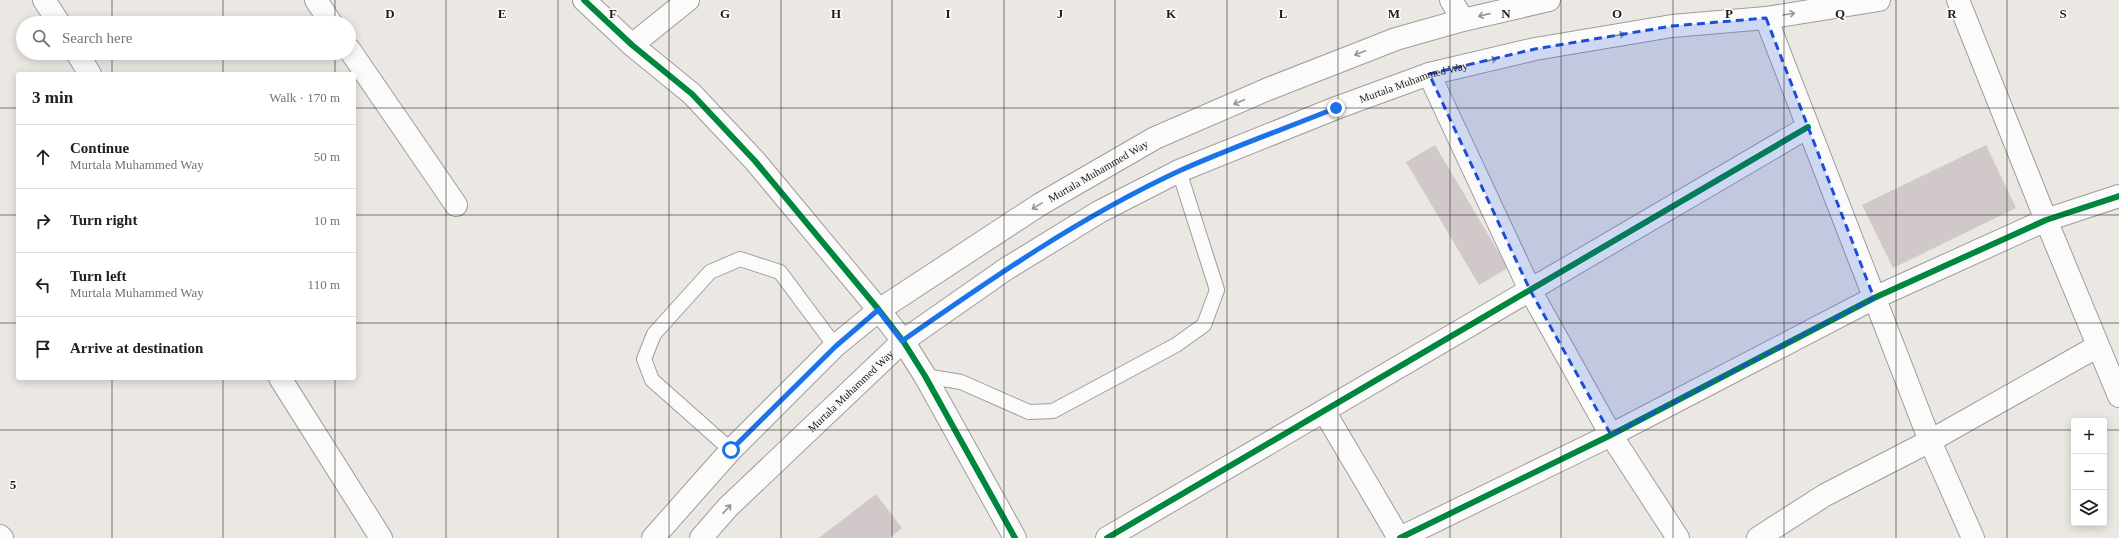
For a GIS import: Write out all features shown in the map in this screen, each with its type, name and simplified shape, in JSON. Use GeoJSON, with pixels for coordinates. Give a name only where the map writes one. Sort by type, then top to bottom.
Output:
{"type":"FeatureCollection","features":[{"type":"Feature","properties":{"kind":"street"},"geometry":{"type":"LineString","coordinates":[[44,0],[54,16]]}},
{"type":"Feature","properties":{"kind":"street"},"geometry":{"type":"LineString","coordinates":[[316,0],[326,16]]}},
{"type":"Feature","properties":{"kind":"street"},"geometry":{"type":"LineString","coordinates":[[584,0],[632,45],[692,94],[755,161],[878,310],[902,341],[925,376],[1015,538]]}},
{"type":"Feature","properties":{"kind":"street"},"geometry":{"type":"LineString","coordinates":[[632,45],[688,0]]}},
{"type":"Feature","properties":{"kind":"street"},"geometry":{"type":"LineString","coordinates":[[1451,0],[1463,20]]}},
{"type":"Feature","properties":{"kind":"street","name":"Murtala Muhammed Way"},"geometry":{"type":"LineString","coordinates":[[654,538],[731,450],[836,346],[878,310],[1039,205],[1155,138],[1268,89],[1389,42],[1463,20],[1549,0]]}},
{"type":"Feature","properties":{"kind":"street","name":"Murtala Muhammed Way"},"geometry":{"type":"LineString","coordinates":[[701,538],[728,507],[902,341],[1006,269],[1099,212],[1179,171],[1336,108],[1428,74],[1535,49],[1672,26],[1766,18],[1879,0]]}},
{"type":"Feature","properties":{"kind":"street"},"geometry":{"type":"LineString","coordinates":[[1958,0],[2046,220],[2119,396]]}},
{"type":"Feature","properties":{"kind":"street"},"geometry":{"type":"LineString","coordinates":[[1766,18],[1930,441],[1973,538]]}},
{"type":"Feature","properties":{"kind":"street"},"geometry":{"type":"LineString","coordinates":[[356,59],[456,205]]}},
{"type":"Feature","properties":{"kind":"street"},"geometry":{"type":"LineString","coordinates":[[81,60],[89,72]]}},
{"type":"Feature","properties":{"kind":"street"},"geometry":{"type":"LineString","coordinates":[[1428,74],[1530,290],[1611,435],[1678,538]]}},
{"type":"Feature","properties":{"kind":"street"},"geometry":{"type":"LineString","coordinates":[[1107,538],[1808,127]]}},
{"type":"Feature","properties":{"kind":"street"},"geometry":{"type":"LineString","coordinates":[[1324,411],[1400,538],[1611,435],[1874,298],[2046,220],[2119,196]]}},
{"type":"Feature","properties":{"kind":"street"},"geometry":{"type":"LineString","coordinates":[[1758,538],[1825,495],[1930,441],[2098,346]]}},
{"type":"Feature","properties":{"kind":"street"},"geometry":{"type":"LineString","coordinates":[[281,380],[380,538]]}},
{"type":"Feature","properties":{"kind":"lane"},"geometry":{"type":"LineString","coordinates":[[925,376],[962,382],[1029,412],[1053,411],[1176,345],[1204,325],[1217,290],[1179,171]]}},
{"type":"Feature","properties":{"kind":"lane"},"geometry":{"type":"LineString","coordinates":[[731,450],[652,380],[644,359],[654,334],[710,272],[740,259],[780,272],[836,346]]}},
{"type":"Feature","properties":{"kind":"highlighted area"},"geometry":{"type":"Polygon","coordinates":[[[1766,18],[1874,298],[1611,435],[1530,290],[1429,74],[1535,49],[1672,26],[1766,18]]]}},
{"type":"Feature","properties":{"kind":"building"},"geometry":{"type":"Polygon","coordinates":[[[1435,145],[1508,268],[1479,285],[1406,162],[1435,145]]]}},
{"type":"Feature","properties":{"kind":"building"},"geometry":{"type":"Polygon","coordinates":[[[1986,145],[2016,208],[1893,268],[1862,205],[1986,145]]]}},
{"type":"Feature","properties":{"kind":"building"},"geometry":{"type":"Polygon","coordinates":[[[876,494],[902,528],[889,538],[819,538],[876,494]]]}},
{"type":"Feature","properties":{"kind":"cycle path"},"geometry":{"type":"LineString","coordinates":[[584,0],[632,45],[692,94],[755,161],[879,310],[903,341],[925,376],[1015,538]]}},
{"type":"Feature","properties":{"kind":"cycle path"},"geometry":{"type":"LineString","coordinates":[[1107,538],[1808,127]]}},
{"type":"Feature","properties":{"kind":"cycle path"},"geometry":{"type":"LineString","coordinates":[[1400,538],[1611,435],[1874,298],[2046,220],[2119,196]]}},
{"type":"Feature","properties":{"kind":"route"},"geometry":{"type":"LineString","coordinates":[[731,450],[836,346],[878,310],[902,341],[1006,269],[1099,212],[1179,171],[1336,108]]}}]}
